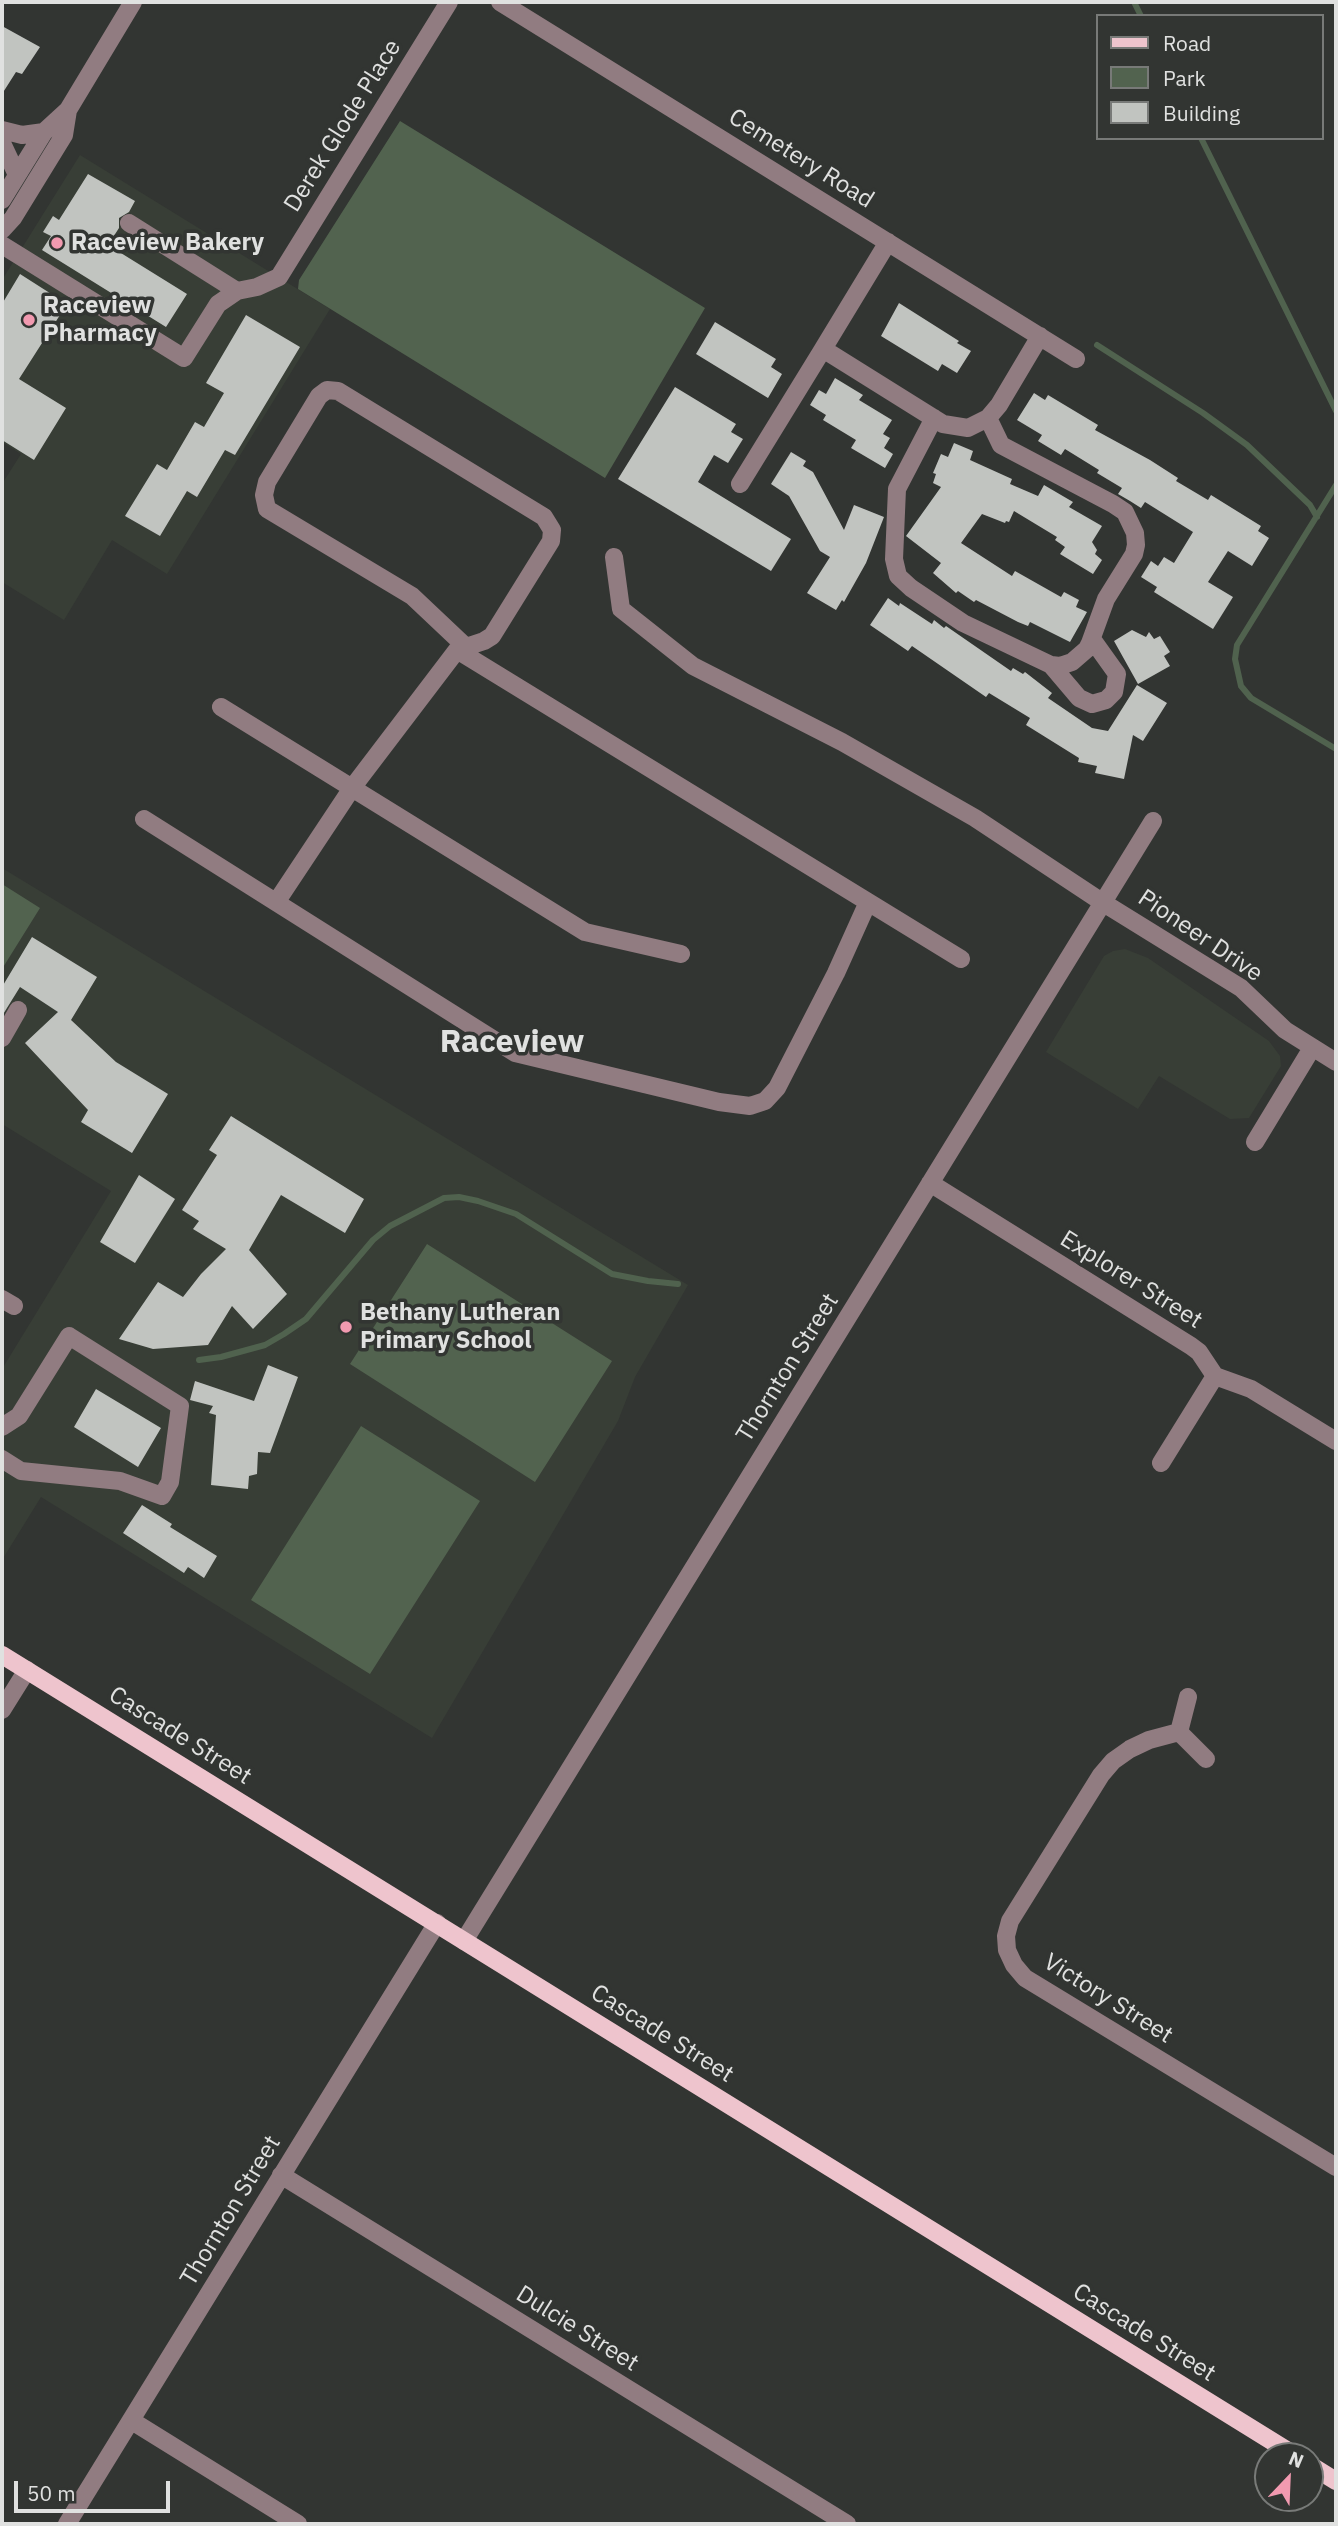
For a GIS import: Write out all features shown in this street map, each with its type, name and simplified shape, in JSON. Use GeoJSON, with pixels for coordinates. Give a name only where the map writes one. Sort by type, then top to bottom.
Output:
{"type":"FeatureCollection","features":[{"type":"Feature","properties":{"kind":"main road","name":"Cascade Street"},"geometry":{"type":"LineString","coordinates":[[2,1655],[1273,2442]]}},
{"type":"Feature","properties":{"kind":"street"},"geometry":{"type":"LineString","coordinates":[[2,200],[44,132],[68,110],[133,2]]}},
{"type":"Feature","properties":{"kind":"street","name":"Derek Glode Place"},"geometry":{"type":"LineString","coordinates":[[237,290],[257,287],[279,277],[449,2]]}},
{"type":"Feature","properties":{"kind":"street","name":"Cemetery Road"},"geometry":{"type":"LineString","coordinates":[[500,2],[1076,359]]}},
{"type":"Feature","properties":{"kind":"street"},"geometry":{"type":"LineString","coordinates":[[2,230],[13,218],[64,135],[68,110]]}},
{"type":"Feature","properties":{"kind":"street"},"geometry":{"type":"LineString","coordinates":[[2,130],[22,135],[44,132]]}},
{"type":"Feature","properties":{"kind":"street"},"geometry":{"type":"LineString","coordinates":[[2,143],[16,175]]}},
{"type":"Feature","properties":{"kind":"street"},"geometry":{"type":"LineString","coordinates":[[2,245],[184,358],[218,304],[237,290],[130,223]]}},
{"type":"Feature","properties":{"kind":"street"},"geometry":{"type":"LineString","coordinates":[[740,484],[888,242]]}},
{"type":"Feature","properties":{"kind":"street"},"geometry":{"type":"LineString","coordinates":[[823,349],[943,424],[968,428],[988,418],[999,405],[1040,336]]}},
{"type":"Feature","properties":{"kind":"street"},"geometry":{"type":"LineString","coordinates":[[277,901],[352,788],[461,648],[492,636],[551,541],[552,530],[544,517],[338,391],[327,390],[319,396],[267,482],[264,495],[267,509],[412,596],[461,648],[961,959]]}},
{"type":"Feature","properties":{"kind":"street"},"geometry":{"type":"LineString","coordinates":[[934,418],[897,489],[894,559],[898,576],[962,623],[1051,665],[1060,666],[1072,662],[1087,649],[1092,639],[1106,599],[1134,554],[1136,545],[1131,524],[1125,512],[1113,504],[1000,445],[988,418]]}},
{"type":"Feature","properties":{"kind":"street","name":"Pioneer Drive"},"geometry":{"type":"LineString","coordinates":[[614,557],[621,609],[692,666],[842,742],[975,818],[1102,902],[1241,988],[1285,1030],[1336,1062]]}},
{"type":"Feature","properties":{"kind":"street"},"geometry":{"type":"LineString","coordinates":[[1051,665],[1079,698],[1092,704],[1106,700],[1114,692],[1117,674],[1092,639]]}},
{"type":"Feature","properties":{"kind":"street"},"geometry":{"type":"LineString","coordinates":[[221,707],[585,932],[681,954]]}},
{"type":"Feature","properties":{"kind":"street"},"geometry":{"type":"LineString","coordinates":[[144,819],[515,1053],[719,1102],[750,1106],[765,1101],[777,1088],[836,974],[867,902]]}},
{"type":"Feature","properties":{"kind":"street","name":"Thornton Street"},"geometry":{"type":"LineString","coordinates":[[464,1941],[1153,821]]}},
{"type":"Feature","properties":{"kind":"street"},"geometry":{"type":"LineString","coordinates":[[2,1038],[19,1010]]}},
{"type":"Feature","properties":{"kind":"street"},"geometry":{"type":"LineString","coordinates":[[1255,1142],[1312,1048]]}},
{"type":"Feature","properties":{"kind":"street","name":"Explorer Street"},"geometry":{"type":"LineString","coordinates":[[930,1183],[1191,1346],[1199,1352],[1215,1376]]}},
{"type":"Feature","properties":{"kind":"street"},"geometry":{"type":"LineString","coordinates":[[2,1427],[19,1416],[69,1336],[180,1406],[170,1482],[162,1496],[120,1481],[21,1471],[2,1459]]}},
{"type":"Feature","properties":{"kind":"street"},"geometry":{"type":"LineString","coordinates":[[1161,1463],[1215,1376],[1251,1389],[1336,1441]]}},
{"type":"Feature","properties":{"kind":"street"},"geometry":{"type":"LineString","coordinates":[[2,1710],[27,1670]]}},
{"type":"Feature","properties":{"kind":"street"},"geometry":{"type":"LineString","coordinates":[[1188,1697],[1179,1732],[1206,1759]]}},
{"type":"Feature","properties":{"kind":"street","name":"Victory Street"},"geometry":{"type":"LineString","coordinates":[[1179,1732],[1149,1740],[1130,1749],[1113,1761],[1101,1775],[1010,1921],[1006,1936],[1007,1950],[1013,1965],[1025,1978],[1336,2167]]}},
{"type":"Feature","properties":{"kind":"street","name":"Thornton Street"},"geometry":{"type":"LineString","coordinates":[[67,2524],[437,1923]]}},
{"type":"Feature","properties":{"kind":"street","name":"Dulcie Street"},"geometry":{"type":"LineString","coordinates":[[281,2175],[847,2524]]}},
{"type":"Feature","properties":{"kind":"street"},"geometry":{"type":"LineString","coordinates":[[132,2421],[298,2524]]}},
{"type":"Feature","properties":{"kind":"shaded area"},"geometry":{"type":"Polygon","coordinates":[[[80,155],[330,309],[167,574],[112,540],[64,620],[2,582],[2,484],[21,454],[2,442],[2,280],[80,155]]]}},
{"type":"Feature","properties":{"kind":"shaded area","name":"Bethany Lutheran Primary School"},"geometry":{"type":"Polygon","coordinates":[[[2,868],[688,1285],[635,1377],[618,1421],[432,1738],[41,1497],[2,1560],[2,1369],[111,1191],[2,1124],[2,868]]]}},
{"type":"Feature","properties":{"kind":"shaded area"},"geometry":{"type":"Polygon","coordinates":[[[1125,949],[1148,958],[1269,1041],[1280,1056],[1281,1066],[1249,1118],[1230,1119],[1159,1076],[1138,1109],[1046,1052],[1104,956],[1125,949]]]}},
{"type":"Feature","properties":{"kind":"green space"},"geometry":{"type":"Polygon","coordinates":[[[400,121],[705,308],[605,478],[298,289],[299,280],[400,121]]]}},
{"type":"Feature","properties":{"kind":"green space"},"geometry":{"type":"Polygon","coordinates":[[[2,884],[40,908],[2,969],[2,884]]]}},
{"type":"Feature","properties":{"kind":"green space"},"geometry":{"type":"Polygon","coordinates":[[[427,1244],[612,1361],[535,1482],[350,1364],[427,1244]]]}},
{"type":"Feature","properties":{"kind":"green space"},"geometry":{"type":"Polygon","coordinates":[[[361,1426],[480,1501],[370,1674],[251,1600],[361,1426]]]}},
{"type":"Feature","properties":{"kind":"building"},"geometry":{"type":"Polygon","coordinates":[[[2,26],[40,47],[22,74],[16,72],[2,94],[2,26]]]}},
{"type":"Feature","properties":{"kind":"building"},"geometry":{"type":"Polygon","coordinates":[[[88,174],[135,201],[129,212],[119,218],[119,228],[108,245],[187,294],[166,327],[42,250],[51,236],[43,232],[53,216],[59,220],[88,174]]]}},
{"type":"Feature","properties":{"kind":"building"},"geometry":{"type":"Polygon","coordinates":[[[20,274],[67,304],[19,379],[66,408],[34,460],[2,440],[2,304],[20,274]]]}},
{"type":"Feature","properties":{"kind":"building"},"geometry":{"type":"Polygon","coordinates":[[[899,303],[971,351],[957,373],[942,364],[938,371],[881,336],[899,303]]]}},
{"type":"Feature","properties":{"kind":"building"},"geometry":{"type":"Polygon","coordinates":[[[246,315],[300,347],[235,455],[225,450],[197,497],[187,491],[160,536],[125,516],[157,464],[167,470],[195,422],[204,427],[224,393],[206,383],[246,315]]]}},
{"type":"Feature","properties":{"kind":"building"},"geometry":{"type":"Polygon","coordinates":[[[715,322],[776,359],[771,367],[782,374],[768,398],[696,354],[715,322]]]}},
{"type":"Feature","properties":{"kind":"building"},"geometry":{"type":"Polygon","coordinates":[[[835,378],[863,395],[859,400],[892,420],[883,434],[890,438],[884,448],[893,454],[885,468],[851,448],[856,440],[823,420],[826,415],[810,405],[819,390],[826,394],[835,378]]]}},
{"type":"Feature","properties":{"kind":"building"},"geometry":{"type":"Polygon","coordinates":[[[675,387],[736,424],[731,432],[743,439],[728,463],[714,455],[698,482],[791,539],[771,571],[618,479],[675,387]]]}},
{"type":"Feature","properties":{"kind":"building"},"geometry":{"type":"Polygon","coordinates":[[[1034,393],[1045,400],[1048,395],[1098,425],[1095,430],[1178,478],[1176,481],[1208,500],[1211,495],[1261,526],[1258,531],[1269,538],[1252,566],[1228,551],[1208,582],[1233,597],[1213,629],[1154,592],[1157,587],[1141,577],[1151,561],[1158,566],[1164,557],[1174,563],[1193,532],[1145,502],[1141,508],[1118,494],[1122,488],[1065,449],[1061,455],[1038,441],[1042,435],[1017,420],[1034,393]]]}},
{"type":"Feature","properties":{"kind":"building"},"geometry":{"type":"Polygon","coordinates":[[[954,443],[973,451],[970,460],[1012,479],[1010,484],[1038,496],[1044,485],[1073,502],[1069,507],[1102,526],[1092,542],[1097,550],[1095,554],[1102,560],[1093,574],[1060,554],[1065,547],[1055,540],[1057,537],[1014,511],[1009,522],[1005,523],[982,514],[961,543],[1012,576],[1015,571],[1061,597],[1064,592],[1079,600],[1076,607],[1087,612],[1070,642],[1030,622],[1028,626],[976,600],[974,602],[958,591],[956,593],[933,573],[941,563],[906,536],[941,487],[933,483],[936,474],[933,473],[941,454],[948,457],[954,443]]]}},
{"type":"Feature","properties":{"kind":"building"},"geometry":{"type":"Polygon","coordinates":[[[791,452],[806,461],[803,466],[813,472],[844,530],[854,505],[884,517],[866,563],[844,602],[842,600],[836,610],[807,593],[830,557],[820,551],[789,496],[771,484],[791,452]]]}},
{"type":"Feature","properties":{"kind":"building"},"geometry":{"type":"Polygon","coordinates":[[[888,598],[932,624],[934,620],[944,628],[946,626],[1011,671],[1013,668],[1023,674],[1025,672],[1052,693],[1048,698],[1092,728],[1108,731],[1137,685],[1167,703],[1143,741],[1133,735],[1124,779],[1095,773],[1097,766],[1078,762],[1079,758],[1026,725],[1030,718],[989,693],[986,697],[912,646],[908,651],[870,625],[888,598]]]}},
{"type":"Feature","properties":{"kind":"building"},"geometry":{"type":"Polygon","coordinates":[[[1132,630],[1146,637],[1149,632],[1154,639],[1160,636],[1170,652],[1164,656],[1170,666],[1138,684],[1114,641],[1132,630]]]}},
{"type":"Feature","properties":{"kind":"building"},"geometry":{"type":"Polygon","coordinates":[[[32,937],[97,977],[71,1020],[116,1062],[168,1094],[132,1153],[81,1122],[88,1110],[25,1043],[58,1012],[20,987],[2,1016],[2,987],[32,937]]]}},
{"type":"Feature","properties":{"kind":"building"},"geometry":{"type":"Polygon","coordinates":[[[231,1116],[364,1199],[345,1233],[281,1195],[249,1250],[287,1294],[253,1329],[232,1306],[208,1345],[153,1349],[119,1339],[158,1282],[183,1297],[226,1249],[193,1229],[199,1221],[182,1210],[217,1155],[209,1150],[231,1116]]]}},
{"type":"Feature","properties":{"kind":"building"},"geometry":{"type":"Polygon","coordinates":[[[139,1175],[175,1199],[135,1263],[100,1242],[139,1175]]]}},
{"type":"Feature","properties":{"kind":"building"},"geometry":{"type":"Polygon","coordinates":[[[268,1365],[298,1377],[270,1453],[258,1452],[257,1474],[249,1476],[248,1489],[211,1485],[216,1415],[209,1413],[213,1406],[190,1400],[195,1381],[254,1401],[268,1365]]]}},
{"type":"Feature","properties":{"kind":"building"},"geometry":{"type":"Polygon","coordinates":[[[96,1389],[161,1428],[138,1467],[74,1427],[96,1389]]]}},
{"type":"Feature","properties":{"kind":"building"},"geometry":{"type":"Polygon","coordinates":[[[142,1505],[172,1524],[170,1527],[217,1556],[204,1578],[188,1567],[184,1573],[123,1533],[142,1505]]]}},
{"type":"Feature","properties":{"kind":"waterway"},"geometry":{"type":"LineString","coordinates":[[1134,2],[1140,14]]}},
{"type":"Feature","properties":{"kind":"waterway"},"geometry":{"type":"LineString","coordinates":[[1202,140],[1336,411]]}},
{"type":"Feature","properties":{"kind":"waterway"},"geometry":{"type":"LineString","coordinates":[[1097,345],[1203,413],[1247,445],[1310,505],[1317,517]]}},
{"type":"Feature","properties":{"kind":"waterway"},"geometry":{"type":"LineString","coordinates":[[1336,485],[1237,645],[1235,659],[1241,686],[1251,698],[1336,749]]}},
{"type":"Feature","properties":{"kind":"waterway"},"geometry":{"type":"LineString","coordinates":[[199,1360],[265,1345],[284,1334],[306,1319],[373,1240],[390,1226],[444,1198],[459,1197],[478,1201],[516,1214],[612,1274],[678,1284]]}},
{"type":"Feature","properties":{"kind":"place","name":"Raceview Bakery"},"geometry":{"type":"Point","coordinates":[57,243]}},
{"type":"Feature","properties":{"kind":"place","name":"Raceview Pharmacy"},"geometry":{"type":"Point","coordinates":[29,320]}},
{"type":"Feature","properties":{"kind":"place","name":"Bethany Lutheran Primary School"},"geometry":{"type":"Point","coordinates":[346,1327]}},
{"type":"Feature","properties":{"kind":"district","name":"Raceview"},"geometry":{"type":"Point","coordinates":[512,1043]}}]}
